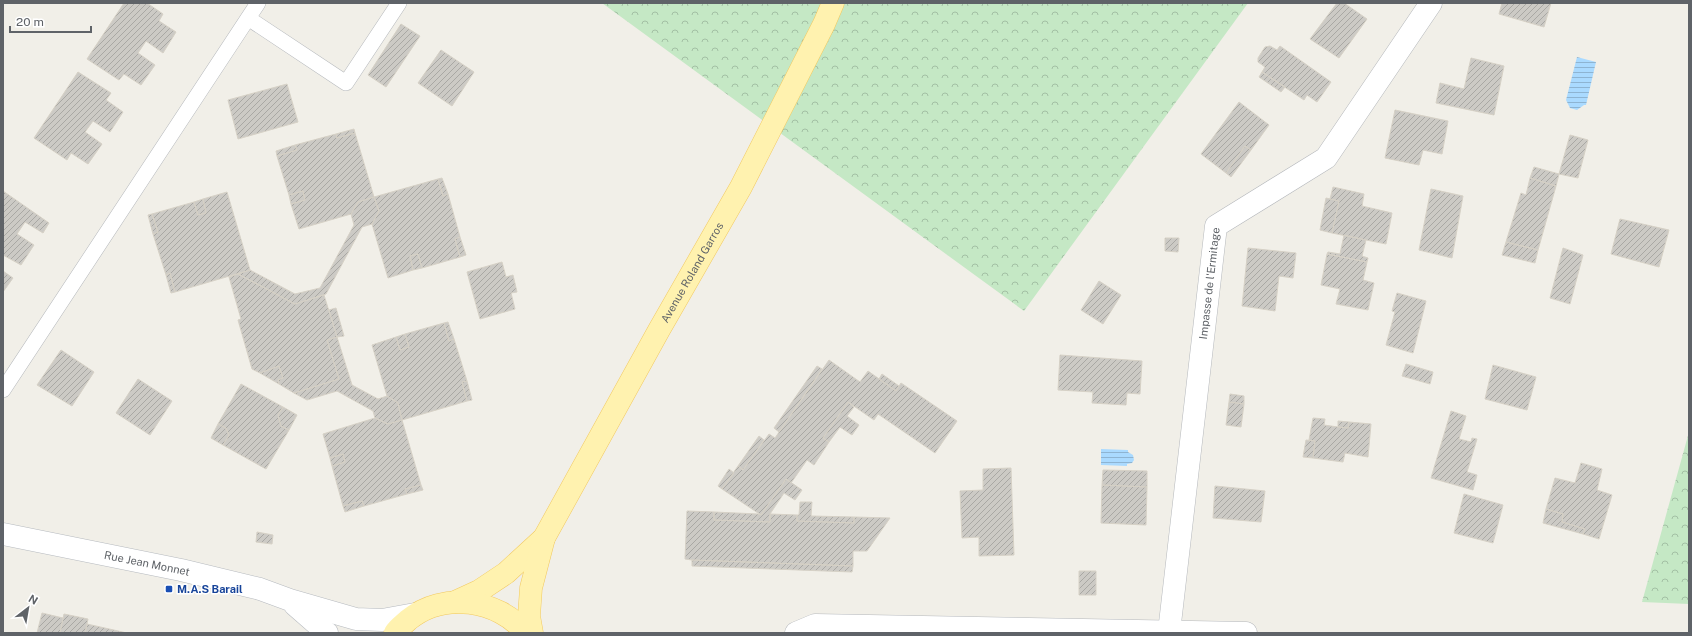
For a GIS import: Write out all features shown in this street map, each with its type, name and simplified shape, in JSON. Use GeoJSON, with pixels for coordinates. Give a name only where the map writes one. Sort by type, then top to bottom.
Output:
{"type":"FeatureCollection","features":[{"type":"Feature","properties":{"kind":"main road","name":"Avenue Roland Garros"},"geometry":{"type":"LineString","coordinates":[[532,633],[529,616],[531,588],[544,538],[655,337],[741,187],[824,24],[833,3]]}},
{"type":"Feature","properties":{"kind":"main road","name":"Avenue Roland Garros"},"geometry":{"type":"LineString","coordinates":[[455,602],[479,591],[506,574],[544,538]]}},
{"type":"Feature","properties":{"kind":"main road"},"geometry":{"type":"LineString","coordinates":[[395,633],[415,614],[434,606],[455,602],[478,603],[500,611],[519,625],[526,633]]}},
{"type":"Feature","properties":{"kind":"street","name":"Impasse de l'Ermitage"},"geometry":{"type":"LineString","coordinates":[[1169,632],[1216,226],[1326,158],[1431,3]]}},
{"type":"Feature","properties":{"kind":"street","name":"Rue Jean Monnet"},"geometry":{"type":"LineString","coordinates":[[3,534],[181,570],[260,589],[290,600],[356,619],[382,620],[415,614]]}},
{"type":"Feature","properties":{"kind":"street","name":"Rue Jean Monnet"},"geometry":{"type":"LineString","coordinates":[[290,600],[327,633]]}},
{"type":"Feature","properties":{"kind":"street"},"geometry":{"type":"LineString","coordinates":[[796,633],[815,625],[1246,633]]}},
{"type":"Feature","properties":{"kind":"lane"},"geometry":{"type":"LineString","coordinates":[[3,390],[258,3]]}},
{"type":"Feature","properties":{"kind":"lane"},"geometry":{"type":"LineString","coordinates":[[248,18],[346,83],[398,3]]}},
{"type":"Feature","properties":{"kind":"green space"},"geometry":{"type":"Polygon","coordinates":[[[602,3],[1248,3],[1024,311],[602,3]]]}},
{"type":"Feature","properties":{"kind":"green space"},"geometry":{"type":"Polygon","coordinates":[[[1689,432],[1689,604],[1642,602],[1689,432]]]}},
{"type":"Feature","properties":{"kind":"water"},"geometry":{"type":"Polygon","coordinates":[[[1577,57],[1596,62],[1586,105],[1577,110],[1570,108],[1566,100],[1577,57]]]}},
{"type":"Feature","properties":{"kind":"water"},"geometry":{"type":"Polygon","coordinates":[[[1101,449],[1128,450],[1128,452],[1133,455],[1134,460],[1132,463],[1127,464],[1127,466],[1101,465],[1101,449]]]}},
{"type":"Feature","properties":{"kind":"building"},"geometry":{"type":"Polygon","coordinates":[[[124,3],[147,3],[163,14],[159,21],[176,32],[163,53],[146,41],[138,53],[155,65],[141,85],[124,74],[119,80],[87,59],[124,3]]]}},
{"type":"Feature","properties":{"kind":"building"},"geometry":{"type":"Polygon","coordinates":[[[1337,3],[1344,3],[1367,19],[1339,58],[1310,39],[1337,3]]]}},
{"type":"Feature","properties":{"kind":"building"},"geometry":{"type":"Polygon","coordinates":[[[1502,3],[1551,3],[1544,27],[1499,14],[1502,3]]]}},
{"type":"Feature","properties":{"kind":"building"},"geometry":{"type":"Polygon","coordinates":[[[401,24],[420,36],[386,87],[368,75],[401,24]]]}},
{"type":"Feature","properties":{"kind":"building"},"geometry":{"type":"Polygon","coordinates":[[[1270,46],[1277,50],[1280,46],[1331,82],[1317,102],[1307,95],[1304,100],[1262,72],[1265,67],[1258,62],[1258,58],[1265,47],[1270,46]]]}},
{"type":"Feature","properties":{"kind":"building"},"geometry":{"type":"Polygon","coordinates":[[[441,50],[474,72],[452,106],[418,83],[441,50]]]}},
{"type":"Feature","properties":{"kind":"building"},"geometry":{"type":"Polygon","coordinates":[[[1471,58],[1504,66],[1494,115],[1436,103],[1440,83],[1464,89],[1471,58]]]}},
{"type":"Feature","properties":{"kind":"building"},"geometry":{"type":"Polygon","coordinates":[[[78,72],[111,93],[106,100],[123,112],[110,132],[93,121],[85,132],[102,144],[88,164],[71,153],[67,160],[34,138],[78,72]]]}},
{"type":"Feature","properties":{"kind":"building"},"geometry":{"type":"Polygon","coordinates":[[[1262,72],[1285,87],[1281,92],[1259,77],[1262,72]]]}},
{"type":"Feature","properties":{"kind":"building"},"geometry":{"type":"Polygon","coordinates":[[[287,84],[298,122],[238,139],[228,100],[287,84]]]}},
{"type":"Feature","properties":{"kind":"building"},"geometry":{"type":"Polygon","coordinates":[[[1239,102],[1269,125],[1251,150],[1245,146],[1226,173],[1201,154],[1239,102]]]}},
{"type":"Feature","properties":{"kind":"building"},"geometry":{"type":"Polygon","coordinates":[[[1395,110],[1448,121],[1442,154],[1423,150],[1419,165],[1385,158],[1395,110]]]}},
{"type":"Feature","properties":{"kind":"building"},"geometry":{"type":"Polygon","coordinates":[[[354,129],[355,133],[337,138],[336,134],[354,129]]]}},
{"type":"Feature","properties":{"kind":"building"},"geometry":{"type":"Polygon","coordinates":[[[355,133],[374,197],[358,202],[351,214],[299,229],[291,204],[305,200],[303,191],[289,195],[277,156],[297,150],[295,145],[336,134],[337,138],[355,133]]]}},
{"type":"Feature","properties":{"kind":"building"},"geometry":{"type":"Polygon","coordinates":[[[1570,135],[1588,140],[1578,178],[1559,174],[1570,135]]]}},
{"type":"Feature","properties":{"kind":"building"},"geometry":{"type":"Polygon","coordinates":[[[295,145],[297,150],[277,156],[276,151],[295,145]]]}},
{"type":"Feature","properties":{"kind":"building"},"geometry":{"type":"Polygon","coordinates":[[[1245,146],[1251,150],[1231,177],[1226,173],[1245,146]]]}},
{"type":"Feature","properties":{"kind":"building"},"geometry":{"type":"Polygon","coordinates":[[[1534,167],[1559,174],[1556,186],[1530,178],[1534,167]]]}},
{"type":"Feature","properties":{"kind":"building"},"geometry":{"type":"Polygon","coordinates":[[[442,178],[448,194],[443,196],[438,179],[442,178]]]}},
{"type":"Feature","properties":{"kind":"building"},"geometry":{"type":"Polygon","coordinates":[[[1530,178],[1556,186],[1538,250],[1506,242],[1521,193],[1526,195],[1530,178]]]}},
{"type":"Feature","properties":{"kind":"building"},"geometry":{"type":"Polygon","coordinates":[[[438,179],[443,196],[448,194],[460,237],[455,239],[460,257],[422,268],[418,254],[410,256],[413,270],[388,278],[372,224],[379,211],[374,197],[438,179]]]}},
{"type":"Feature","properties":{"kind":"building"},"geometry":{"type":"Polygon","coordinates":[[[1333,187],[1364,194],[1362,206],[1392,213],[1386,244],[1332,233],[1339,201],[1330,199],[1333,187]]]}},
{"type":"Feature","properties":{"kind":"building"},"geometry":{"type":"Polygon","coordinates":[[[1431,189],[1463,196],[1452,258],[1419,250],[1431,189]]]}},
{"type":"Feature","properties":{"kind":"building"},"geometry":{"type":"Polygon","coordinates":[[[3,191],[49,223],[43,233],[25,222],[17,234],[34,245],[21,265],[3,255],[3,191]]]}},
{"type":"Feature","properties":{"kind":"building"},"geometry":{"type":"Polygon","coordinates":[[[303,191],[305,200],[291,204],[289,195],[303,191]]]}},
{"type":"Feature","properties":{"kind":"building"},"geometry":{"type":"Polygon","coordinates":[[[227,192],[250,270],[175,292],[170,273],[166,275],[153,234],[158,232],[152,214],[194,202],[198,215],[206,213],[203,199],[227,192]]]}},
{"type":"Feature","properties":{"kind":"building"},"geometry":{"type":"Polygon","coordinates":[[[374,197],[379,211],[372,224],[362,227],[326,294],[295,304],[238,274],[250,270],[295,294],[320,288],[354,225],[351,214],[358,202],[374,197]]]}},
{"type":"Feature","properties":{"kind":"building"},"geometry":{"type":"Polygon","coordinates":[[[1326,198],[1339,201],[1332,233],[1320,230],[1326,198]]]}},
{"type":"Feature","properties":{"kind":"building"},"geometry":{"type":"Polygon","coordinates":[[[203,199],[206,213],[198,215],[194,202],[203,199]]]}},
{"type":"Feature","properties":{"kind":"building"},"geometry":{"type":"Polygon","coordinates":[[[152,214],[158,232],[153,234],[148,215],[152,214]]]}},
{"type":"Feature","properties":{"kind":"building"},"geometry":{"type":"Polygon","coordinates":[[[1620,219],[1669,230],[1659,267],[1611,254],[1620,219]]]}},
{"type":"Feature","properties":{"kind":"building"},"geometry":{"type":"Polygon","coordinates":[[[1344,235],[1366,240],[1362,256],[1368,258],[1367,262],[1327,254],[1328,252],[1340,254],[1344,235]]]}},
{"type":"Feature","properties":{"kind":"building"},"geometry":{"type":"Polygon","coordinates":[[[460,237],[466,255],[460,257],[455,239],[460,237]]]}},
{"type":"Feature","properties":{"kind":"building"},"geometry":{"type":"Polygon","coordinates":[[[1165,238],[1179,238],[1178,252],[1165,251],[1165,238]]]}},
{"type":"Feature","properties":{"kind":"building"},"geometry":{"type":"Polygon","coordinates":[[[1506,242],[1538,250],[1535,263],[1502,255],[1506,242]]]}},
{"type":"Feature","properties":{"kind":"building"},"geometry":{"type":"Polygon","coordinates":[[[1248,248],[1296,253],[1293,278],[1279,276],[1275,311],[1242,306],[1248,248]]]}},
{"type":"Feature","properties":{"kind":"building"},"geometry":{"type":"Polygon","coordinates":[[[1563,248],[1583,255],[1570,304],[1550,298],[1563,248]]]}},
{"type":"Feature","properties":{"kind":"building"},"geometry":{"type":"Polygon","coordinates":[[[418,254],[422,268],[413,270],[410,256],[418,254]]]}},
{"type":"Feature","properties":{"kind":"building"},"geometry":{"type":"Polygon","coordinates":[[[1327,254],[1367,262],[1363,280],[1374,283],[1368,310],[1336,304],[1340,289],[1321,285],[1327,254]]]}},
{"type":"Feature","properties":{"kind":"building"},"geometry":{"type":"Polygon","coordinates":[[[502,262],[506,277],[513,275],[517,292],[511,293],[515,309],[480,319],[467,272],[502,262]]]}},
{"type":"Feature","properties":{"kind":"building"},"geometry":{"type":"Polygon","coordinates":[[[3,271],[13,278],[3,292],[3,271]]]}},
{"type":"Feature","properties":{"kind":"building"},"geometry":{"type":"Polygon","coordinates":[[[170,273],[175,292],[171,293],[166,275],[170,273]]]}},
{"type":"Feature","properties":{"kind":"building"},"geometry":{"type":"Polygon","coordinates":[[[238,274],[295,304],[324,295],[337,337],[327,340],[339,379],[294,393],[279,384],[278,380],[283,378],[279,366],[260,373],[252,369],[238,320],[241,319],[229,277],[238,274]]]}},
{"type":"Feature","properties":{"kind":"building"},"geometry":{"type":"Polygon","coordinates":[[[1099,281],[1121,295],[1103,324],[1081,310],[1099,281]]]}},
{"type":"Feature","properties":{"kind":"building"},"geometry":{"type":"Polygon","coordinates":[[[1397,293],[1426,301],[1413,353],[1386,345],[1395,312],[1392,311],[1397,293]]]}},
{"type":"Feature","properties":{"kind":"building"},"geometry":{"type":"Polygon","coordinates":[[[336,308],[344,336],[337,337],[329,310],[336,308]]]}},
{"type":"Feature","properties":{"kind":"building"},"geometry":{"type":"Polygon","coordinates":[[[448,322],[454,339],[449,341],[444,323],[448,322]]]}},
{"type":"Feature","properties":{"kind":"building"},"geometry":{"type":"Polygon","coordinates":[[[444,323],[449,341],[454,339],[467,381],[462,382],[467,401],[402,420],[398,403],[387,396],[372,345],[396,337],[400,350],[409,347],[405,334],[444,323]]]}},
{"type":"Feature","properties":{"kind":"building"},"geometry":{"type":"Polygon","coordinates":[[[405,334],[409,347],[400,350],[396,337],[405,334]]]}},
{"type":"Feature","properties":{"kind":"building"},"geometry":{"type":"Polygon","coordinates":[[[337,337],[352,385],[378,399],[387,396],[398,403],[402,420],[388,424],[375,418],[373,411],[337,391],[307,400],[294,393],[339,379],[327,340],[337,337]]]}},
{"type":"Feature","properties":{"kind":"building"},"geometry":{"type":"Polygon","coordinates":[[[61,350],[94,372],[72,406],[37,385],[61,350]]]}},
{"type":"Feature","properties":{"kind":"building"},"geometry":{"type":"Polygon","coordinates":[[[1060,355],[1142,361],[1140,394],[1127,393],[1126,405],[1092,403],[1093,392],[1058,390],[1060,355]]]}},
{"type":"Feature","properties":{"kind":"building"},"geometry":{"type":"Polygon","coordinates":[[[829,360],[860,382],[868,371],[896,391],[901,383],[957,421],[935,453],[878,414],[874,420],[848,402],[823,438],[829,442],[814,465],[807,460],[791,483],[786,479],[761,515],[722,489],[738,466],[743,470],[769,434],[775,438],[829,360]]]}},
{"type":"Feature","properties":{"kind":"building"},"geometry":{"type":"Polygon","coordinates":[[[1406,364],[1433,372],[1430,384],[1402,376],[1406,364]]]}},
{"type":"Feature","properties":{"kind":"building"},"geometry":{"type":"Polygon","coordinates":[[[1493,365],[1536,377],[1527,410],[1485,399],[1493,365]]]}},
{"type":"Feature","properties":{"kind":"building"},"geometry":{"type":"Polygon","coordinates":[[[279,366],[283,378],[278,380],[279,384],[260,373],[279,366]]]}},
{"type":"Feature","properties":{"kind":"building"},"geometry":{"type":"Polygon","coordinates":[[[817,366],[822,369],[779,432],[774,428],[817,366]]]}},
{"type":"Feature","properties":{"kind":"building"},"geometry":{"type":"Polygon","coordinates":[[[882,374],[899,386],[896,391],[879,379],[882,374]]]}},
{"type":"Feature","properties":{"kind":"building"},"geometry":{"type":"Polygon","coordinates":[[[138,379],[172,401],[150,435],[116,413],[138,379]]]}},
{"type":"Feature","properties":{"kind":"building"},"geometry":{"type":"Polygon","coordinates":[[[467,381],[472,400],[467,401],[462,382],[467,381]]]}},
{"type":"Feature","properties":{"kind":"building"},"geometry":{"type":"Polygon","coordinates":[[[241,384],[283,407],[278,415],[281,426],[289,430],[266,469],[223,445],[229,435],[226,428],[218,424],[241,384]]]}},
{"type":"Feature","properties":{"kind":"building"},"geometry":{"type":"Polygon","coordinates":[[[1230,394],[1244,396],[1244,404],[1229,402],[1230,394]]]}},
{"type":"Feature","properties":{"kind":"building"},"geometry":{"type":"Polygon","coordinates":[[[848,402],[854,407],[847,416],[859,425],[852,435],[840,427],[829,442],[823,438],[848,402]]]}},
{"type":"Feature","properties":{"kind":"building"},"geometry":{"type":"Polygon","coordinates":[[[1229,402],[1244,404],[1241,427],[1226,425],[1229,402]]]}},
{"type":"Feature","properties":{"kind":"building"},"geometry":{"type":"Polygon","coordinates":[[[283,407],[297,415],[289,430],[281,426],[278,415],[283,407]]]}},
{"type":"Feature","properties":{"kind":"building"},"geometry":{"type":"Polygon","coordinates":[[[1451,411],[1466,416],[1459,439],[1471,442],[1472,438],[1477,439],[1467,472],[1477,475],[1473,490],[1431,478],[1451,411]]]}},
{"type":"Feature","properties":{"kind":"building"},"geometry":{"type":"Polygon","coordinates":[[[375,418],[388,424],[402,420],[421,485],[405,489],[407,494],[364,506],[362,501],[343,506],[332,466],[345,462],[343,454],[330,458],[323,434],[375,418]]]}},
{"type":"Feature","properties":{"kind":"building"},"geometry":{"type":"Polygon","coordinates":[[[1313,418],[1325,419],[1324,425],[1338,427],[1348,428],[1349,422],[1371,424],[1368,457],[1345,453],[1343,462],[1313,458],[1315,441],[1309,440],[1313,418]]]}},
{"type":"Feature","properties":{"kind":"building"},"geometry":{"type":"Polygon","coordinates":[[[1338,421],[1349,422],[1348,428],[1338,427],[1338,421]]]}},
{"type":"Feature","properties":{"kind":"building"},"geometry":{"type":"Polygon","coordinates":[[[218,424],[226,428],[229,435],[223,445],[211,438],[218,424]]]}},
{"type":"Feature","properties":{"kind":"building"},"geometry":{"type":"Polygon","coordinates":[[[759,436],[764,440],[743,470],[738,466],[759,436]]]}},
{"type":"Feature","properties":{"kind":"building"},"geometry":{"type":"Polygon","coordinates":[[[1306,440],[1315,441],[1313,458],[1303,457],[1306,440]]]}},
{"type":"Feature","properties":{"kind":"building"},"geometry":{"type":"Polygon","coordinates":[[[343,454],[345,462],[332,466],[330,458],[343,454]]]}},
{"type":"Feature","properties":{"kind":"building"},"geometry":{"type":"Polygon","coordinates":[[[1581,463],[1602,469],[1597,490],[1612,495],[1599,539],[1583,534],[1585,529],[1562,522],[1563,514],[1546,509],[1555,478],[1575,483],[1581,463]]]}},
{"type":"Feature","properties":{"kind":"building"},"geometry":{"type":"Polygon","coordinates":[[[1011,468],[1014,555],[979,556],[979,537],[962,538],[960,491],[983,490],[983,469],[1011,468]]]}},
{"type":"Feature","properties":{"kind":"building"},"geometry":{"type":"Polygon","coordinates":[[[729,469],[734,473],[722,489],[718,486],[729,469]]]}},
{"type":"Feature","properties":{"kind":"building"},"geometry":{"type":"Polygon","coordinates":[[[1103,470],[1147,471],[1147,487],[1102,485],[1103,470]]]}},
{"type":"Feature","properties":{"kind":"building"},"geometry":{"type":"Polygon","coordinates":[[[786,479],[802,490],[795,500],[784,493],[770,514],[770,522],[714,520],[714,512],[761,515],[786,479]]]}},
{"type":"Feature","properties":{"kind":"building"},"geometry":{"type":"Polygon","coordinates":[[[421,485],[423,490],[407,494],[405,489],[421,485]]]}},
{"type":"Feature","properties":{"kind":"building"},"geometry":{"type":"Polygon","coordinates":[[[1102,485],[1147,487],[1146,525],[1101,523],[1102,485]]]}},
{"type":"Feature","properties":{"kind":"building"},"geometry":{"type":"Polygon","coordinates":[[[1215,486],[1265,491],[1261,522],[1213,518],[1215,486]]]}},
{"type":"Feature","properties":{"kind":"building"},"geometry":{"type":"Polygon","coordinates":[[[1464,494],[1503,505],[1493,543],[1454,533],[1464,494]]]}},
{"type":"Feature","properties":{"kind":"building"},"geometry":{"type":"Polygon","coordinates":[[[362,501],[364,506],[345,512],[343,506],[362,501]]]}},
{"type":"Feature","properties":{"kind":"building"},"geometry":{"type":"Polygon","coordinates":[[[800,502],[812,502],[811,516],[854,517],[854,523],[797,521],[800,502]]]}},
{"type":"Feature","properties":{"kind":"building"},"geometry":{"type":"Polygon","coordinates":[[[1546,509],[1563,514],[1562,522],[1585,529],[1583,534],[1543,523],[1546,509]]]}},
{"type":"Feature","properties":{"kind":"building"},"geometry":{"type":"Polygon","coordinates":[[[687,511],[714,512],[714,520],[770,522],[770,514],[797,515],[797,521],[854,523],[854,517],[890,518],[867,551],[853,551],[853,566],[685,559],[687,511]]]}},
{"type":"Feature","properties":{"kind":"building"},"geometry":{"type":"Polygon","coordinates":[[[257,532],[273,535],[272,544],[256,542],[257,532]]]}},
{"type":"Feature","properties":{"kind":"building"},"geometry":{"type":"Polygon","coordinates":[[[692,560],[853,566],[852,572],[692,566],[692,560]]]}},
{"type":"Feature","properties":{"kind":"building"},"geometry":{"type":"Polygon","coordinates":[[[1079,571],[1096,571],[1096,595],[1079,595],[1079,571]]]}},
{"type":"Feature","properties":{"kind":"building"},"geometry":{"type":"Polygon","coordinates":[[[42,613],[63,618],[60,633],[37,633],[42,613]]]}},
{"type":"Feature","properties":{"kind":"building"},"geometry":{"type":"Polygon","coordinates":[[[64,614],[88,619],[85,633],[60,633],[64,614]]]}},
{"type":"Feature","properties":{"kind":"building"},"geometry":{"type":"Polygon","coordinates":[[[87,624],[127,633],[85,633],[87,624]]]}},
{"type":"Feature","properties":{"kind":"place","name":"M.A.S Barail"},"geometry":{"type":"Point","coordinates":[169,589]}}]}
